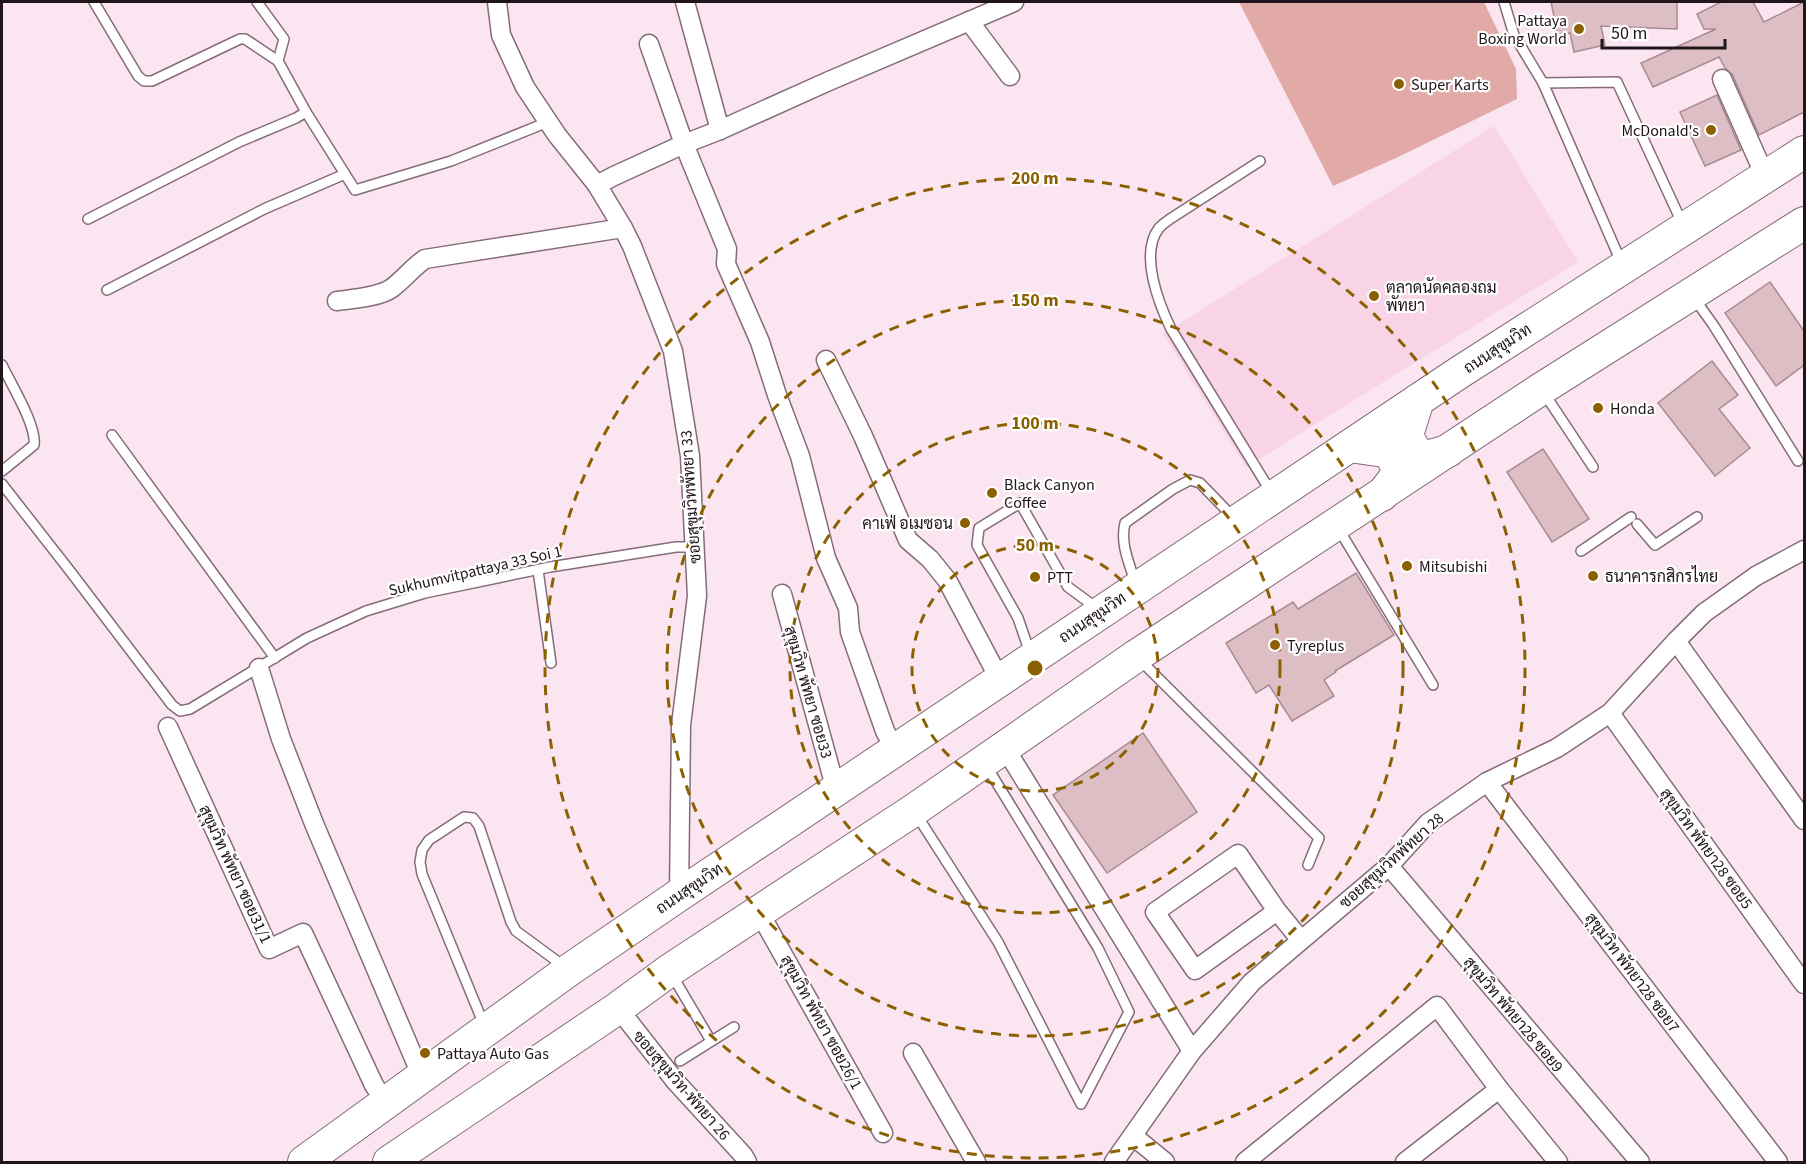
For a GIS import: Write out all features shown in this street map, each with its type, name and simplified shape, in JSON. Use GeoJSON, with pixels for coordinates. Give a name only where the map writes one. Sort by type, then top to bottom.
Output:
{"type":"FeatureCollection","features":[{"type":"Feature","properties":{"kind":"highway","name":"ถนนสุขุมวิท"},"geometry":{"type":"LineString","coordinates":[[304,1162],[569,970],[679,895],[1418,400],[1623,266],[1804,152]]}},
{"type":"Feature","properties":{"kind":"highway"},"geometry":{"type":"LineString","coordinates":[[388,1162],[618,1008],[670,970],[914,810],[1136,656],[1335,524],[1541,388],[1804,223]]}},
{"type":"Feature","properties":{"kind":"highway"},"geometry":{"type":"LineString","coordinates":[[1418,400],[1407,435],[1412,447],[1419,454],[1428,457],[1448,451]]}},
{"type":"Feature","properties":{"kind":"highway"},"geometry":{"type":"LineString","coordinates":[[1350,446],[1384,451],[1392,456],[1397,475],[1382,495]]}},
{"type":"Feature","properties":{"kind":"street","name":"ซอยสุขุมวิทพัทยา 33"},"geometry":{"type":"LineString","coordinates":[[496,2],[501,35],[525,87],[548,122],[597,185],[622,228],[632,246],[673,351],[690,456],[697,596],[681,725],[679,895]]}},
{"type":"Feature","properties":{"kind":"street"},"geometry":{"type":"LineString","coordinates":[[685,2],[720,130]]}},
{"type":"Feature","properties":{"kind":"street"},"geometry":{"type":"LineString","coordinates":[[597,185],[684,144],[1014,2]]}},
{"type":"Feature","properties":{"kind":"street"},"geometry":{"type":"LineString","coordinates":[[969,21],[1010,75]]}},
{"type":"Feature","properties":{"kind":"street"},"geometry":{"type":"LineString","coordinates":[[649,44],[684,144],[727,249],[726,264],[760,342],[800,456],[826,558],[848,608],[850,632],[885,731],[895,750]]}},
{"type":"Feature","properties":{"kind":"street"},"geometry":{"type":"LineString","coordinates":[[1722,80],[1766,176]]}},
{"type":"Feature","properties":{"kind":"street"},"geometry":{"type":"LineString","coordinates":[[337,302],[384,293],[425,259],[622,228]]}},
{"type":"Feature","properties":{"kind":"street"},"geometry":{"type":"LineString","coordinates":[[826,360],[863,436],[908,540],[930,559],[947,580],[1000,680]]}},
{"type":"Feature","properties":{"kind":"street","name":"ซอยสุขุมวิทพัทยา 28"},"geometry":{"type":"LineString","coordinates":[[1114,1162],[1191,1051],[1252,982],[1389,866],[1428,823],[1487,782],[1557,748],[1610,713],[1704,613],[1756,576],[1804,550]]}},
{"type":"Feature","properties":{"kind":"street","name":"สุขุมวิท พัทยา ซอย33"},"geometry":{"type":"LineString","coordinates":[[782,594],[836,790]]}},
{"type":"Feature","properties":{"kind":"street"},"geometry":{"type":"LineString","coordinates":[[1676,641],[1804,820]]}},
{"type":"Feature","properties":{"kind":"street"},"geometry":{"type":"LineString","coordinates":[[259,668],[281,739],[315,826],[422,1077]]}},
{"type":"Feature","properties":{"kind":"street","name":"สุขุมวิท พัทยา28 ซอย5"},"geometry":{"type":"LineString","coordinates":[[1610,713],[1804,984]]}},
{"type":"Feature","properties":{"kind":"street","name":"สุขุมวิท พัทยา ซอย31/1"},"geometry":{"type":"LineString","coordinates":[[168,727],[270,949],[303,933],[374,1085],[386,1103]]}},
{"type":"Feature","properties":{"kind":"street"},"geometry":{"type":"LineString","coordinates":[[994,755],[1191,1051]]}},
{"type":"Feature","properties":{"kind":"street","name":"สุขุมวิท พัทยา28 ซอย7"},"geometry":{"type":"LineString","coordinates":[[1487,782],[1778,1162]]}},
{"type":"Feature","properties":{"kind":"street"},"geometry":{"type":"LineString","coordinates":[[1277,911],[1195,970],[1155,912],[1238,854],[1277,911],[1300,939]]}},
{"type":"Feature","properties":{"kind":"street","name":"สุขุมวิท พัทยา28 ซอย9"},"geometry":{"type":"LineString","coordinates":[[1389,866],[1640,1162]]}},
{"type":"Feature","properties":{"kind":"street","name":"สุขุมวิท พัทยา ซอย26/1"},"geometry":{"type":"LineString","coordinates":[[759,912],[884,1133]]}},
{"type":"Feature","properties":{"kind":"street"},"geometry":{"type":"LineString","coordinates":[[1245,1162],[1437,1006],[1499,1089],[1558,1162]]}},
{"type":"Feature","properties":{"kind":"street","name":"ซอยสุขุมวิท-พัทยา 26"},"geometry":{"type":"LineString","coordinates":[[618,1008],[662,1066],[747,1162]]}},
{"type":"Feature","properties":{"kind":"street"},"geometry":{"type":"LineString","coordinates":[[913,1053],[976,1162]]}},
{"type":"Feature","properties":{"kind":"street"},"geometry":{"type":"LineString","coordinates":[[1405,1162],[1499,1089]]}},
{"type":"Feature","properties":{"kind":"street"},"geometry":{"type":"LineString","coordinates":[[1133,1136],[1166,1162]]}},
{"type":"Feature","properties":{"kind":"lane"},"geometry":{"type":"LineString","coordinates":[[94,2],[138,76],[144,81],[152,81],[240,39],[245,39],[278,61],[355,189],[451,161],[548,122]]}},
{"type":"Feature","properties":{"kind":"lane"},"geometry":{"type":"LineString","coordinates":[[257,2],[284,39],[278,61]]}},
{"type":"Feature","properties":{"kind":"lane"},"geometry":{"type":"LineString","coordinates":[[1504,2],[1514,35],[1542,84],[1623,266]]}},
{"type":"Feature","properties":{"kind":"lane"},"geometry":{"type":"LineString","coordinates":[[1542,84],[1617,82],[1684,228]]}},
{"type":"Feature","properties":{"kind":"lane"},"geometry":{"type":"LineString","coordinates":[[88,219],[229,147],[296,118],[306,111]]}},
{"type":"Feature","properties":{"kind":"lane"},"geometry":{"type":"LineString","coordinates":[[1260,161],[1159,228],[1151,258],[1152,276],[1160,305],[1171,329],[1274,497]]}},
{"type":"Feature","properties":{"kind":"lane"},"geometry":{"type":"LineString","coordinates":[[107,290],[264,209],[345,174]]}},
{"type":"Feature","properties":{"kind":"lane"},"geometry":{"type":"LineString","coordinates":[[1691,294],[1714,326],[1798,461]]}},
{"type":"Feature","properties":{"kind":"lane"},"geometry":{"type":"LineString","coordinates":[[2,365],[35,438],[34,445],[2,471]]}},
{"type":"Feature","properties":{"kind":"lane"},"geometry":{"type":"LineString","coordinates":[[1541,388],[1593,467]]}},
{"type":"Feature","properties":{"kind":"lane"},"geometry":{"type":"LineString","coordinates":[[112,435],[275,658]]}},
{"type":"Feature","properties":{"kind":"lane"},"geometry":{"type":"LineString","coordinates":[[1136,588],[1123,546],[1122,534],[1125,523],[1173,489],[1190,480],[1200,483],[1237,521]]}},
{"type":"Feature","properties":{"kind":"lane","name":"Sukhumvitpattaya 33 Soi 1"},"geometry":{"type":"LineString","coordinates":[[2,484],[172,705],[180,711],[190,709],[308,638],[366,611],[425,593],[538,570],[676,547],[694,547]]}},
{"type":"Feature","properties":{"kind":"lane"},"geometry":{"type":"LineString","coordinates":[[1032,658],[1018,618],[977,545],[979,528],[1020,503],[1068,587],[1102,611]]}},
{"type":"Feature","properties":{"kind":"lane"},"geometry":{"type":"LineString","coordinates":[[1581,550],[1634,521],[1655,545],[1697,517]]}},
{"type":"Feature","properties":{"kind":"lane"},"geometry":{"type":"LineString","coordinates":[[1335,524],[1434,685]]}},
{"type":"Feature","properties":{"kind":"lane"},"geometry":{"type":"LineString","coordinates":[[538,570],[551,663]]}},
{"type":"Feature","properties":{"kind":"lane"},"geometry":{"type":"LineString","coordinates":[[1136,656],[1319,838],[1308,865]]}},
{"type":"Feature","properties":{"kind":"lane"},"geometry":{"type":"LineString","coordinates":[[914,810],[998,942],[1081,1104],[1129,1012],[1098,948],[994,755]]}},
{"type":"Feature","properties":{"kind":"lane"},"geometry":{"type":"LineString","coordinates":[[486,1030],[422,874],[420,862],[422,850],[429,840],[464,817],[473,818],[479,826],[516,931],[569,970]]}},
{"type":"Feature","properties":{"kind":"lane"},"geometry":{"type":"LineString","coordinates":[[670,970],[711,1041]]}},
{"type":"Feature","properties":{"kind":"lane"},"geometry":{"type":"LineString","coordinates":[[680,1061],[734,1027]]}},
{"type":"Feature","properties":{"kind":"shaded area","name":"Super Karts"},"geometry":{"type":"Polygon","coordinates":[[[1239,2],[1484,2],[1516,69],[1517,99],[1333,186],[1239,2]]]}},
{"type":"Feature","properties":{"kind":"shaded area","name":"ตลาดนัดคลองถม พัทยา"},"geometry":{"type":"Polygon","coordinates":[[[1494,126],[1578,262],[1246,467],[1163,334],[1494,126]]]}},
{"type":"Feature","properties":{"kind":"building"},"geometry":{"type":"Polygon","coordinates":[[[1551,2],[1677,2],[1677,29],[1601,26],[1605,45],[1574,52],[1570,33],[1558,36],[1551,2]]]}},
{"type":"Feature","properties":{"kind":"building"},"geometry":{"type":"Polygon","coordinates":[[[1721,2],[1753,2],[1764,22],[1804,2],[1804,112],[1759,135],[1732,74],[1725,68],[1719,57],[1653,87],[1641,63],[1716,29],[1704,29],[1697,14],[1721,2]]]}},
{"type":"Feature","properties":{"kind":"building","name":"McDonald's"},"geometry":{"type":"Polygon","coordinates":[[[1717,95],[1741,150],[1705,166],[1680,112],[1717,95]]]}},
{"type":"Feature","properties":{"kind":"building"},"geometry":{"type":"Polygon","coordinates":[[[1770,282],[1804,331],[1804,365],[1776,386],[1725,313],[1770,282]]]}},
{"type":"Feature","properties":{"kind":"building"},"geometry":{"type":"Polygon","coordinates":[[[1712,361],[1738,395],[1719,409],[1750,448],[1715,476],[1658,403],[1712,361]]]}},
{"type":"Feature","properties":{"kind":"building"},"geometry":{"type":"Polygon","coordinates":[[[1543,449],[1589,519],[1552,542],[1507,472],[1543,449]]]}},
{"type":"Feature","properties":{"kind":"building"},"geometry":{"type":"Polygon","coordinates":[[[1356,573],[1394,635],[1324,680],[1334,696],[1292,721],[1269,685],[1256,693],[1226,643],[1293,602],[1298,609],[1356,573]]]}},
{"type":"Feature","properties":{"kind":"building"},"geometry":{"type":"Polygon","coordinates":[[[1143,733],[1197,812],[1107,873],[1053,795],[1143,733]]]}},
{"type":"Feature","properties":{"kind":"place","name":"Pattaya Boxing World"},"geometry":{"type":"Point","coordinates":[1579,29]}},
{"type":"Feature","properties":{"kind":"place","name":"Super Karts"},"geometry":{"type":"Point","coordinates":[1399,84]}},
{"type":"Feature","properties":{"kind":"place","name":"McDonald's"},"geometry":{"type":"Point","coordinates":[1711,130]}},
{"type":"Feature","properties":{"kind":"place","name":"ตลาดนัดคลองถม พัทยา"},"geometry":{"type":"Point","coordinates":[1374,296]}},
{"type":"Feature","properties":{"kind":"place","name":"Honda"},"geometry":{"type":"Point","coordinates":[1598,408]}},
{"type":"Feature","properties":{"kind":"place","name":"Black Canyon Coffee"},"geometry":{"type":"Point","coordinates":[992,493]}},
{"type":"Feature","properties":{"kind":"place","name":"คาเฟ่ อเมซอน"},"geometry":{"type":"Point","coordinates":[965,523]}},
{"type":"Feature","properties":{"kind":"place","name":"Mitsubishi"},"geometry":{"type":"Point","coordinates":[1407,566]}},
{"type":"Feature","properties":{"kind":"place","name":"ธนาคารกสิกรไทย"},"geometry":{"type":"Point","coordinates":[1593,576]}},
{"type":"Feature","properties":{"kind":"place","name":"PTT"},"geometry":{"type":"Point","coordinates":[1035,577]}},
{"type":"Feature","properties":{"kind":"place","name":"Tyreplus"},"geometry":{"type":"Point","coordinates":[1275,645]}},
{"type":"Feature","properties":{"kind":"place","name":"Pattaya Auto Gas"},"geometry":{"type":"Point","coordinates":[425,1053]}}]}
